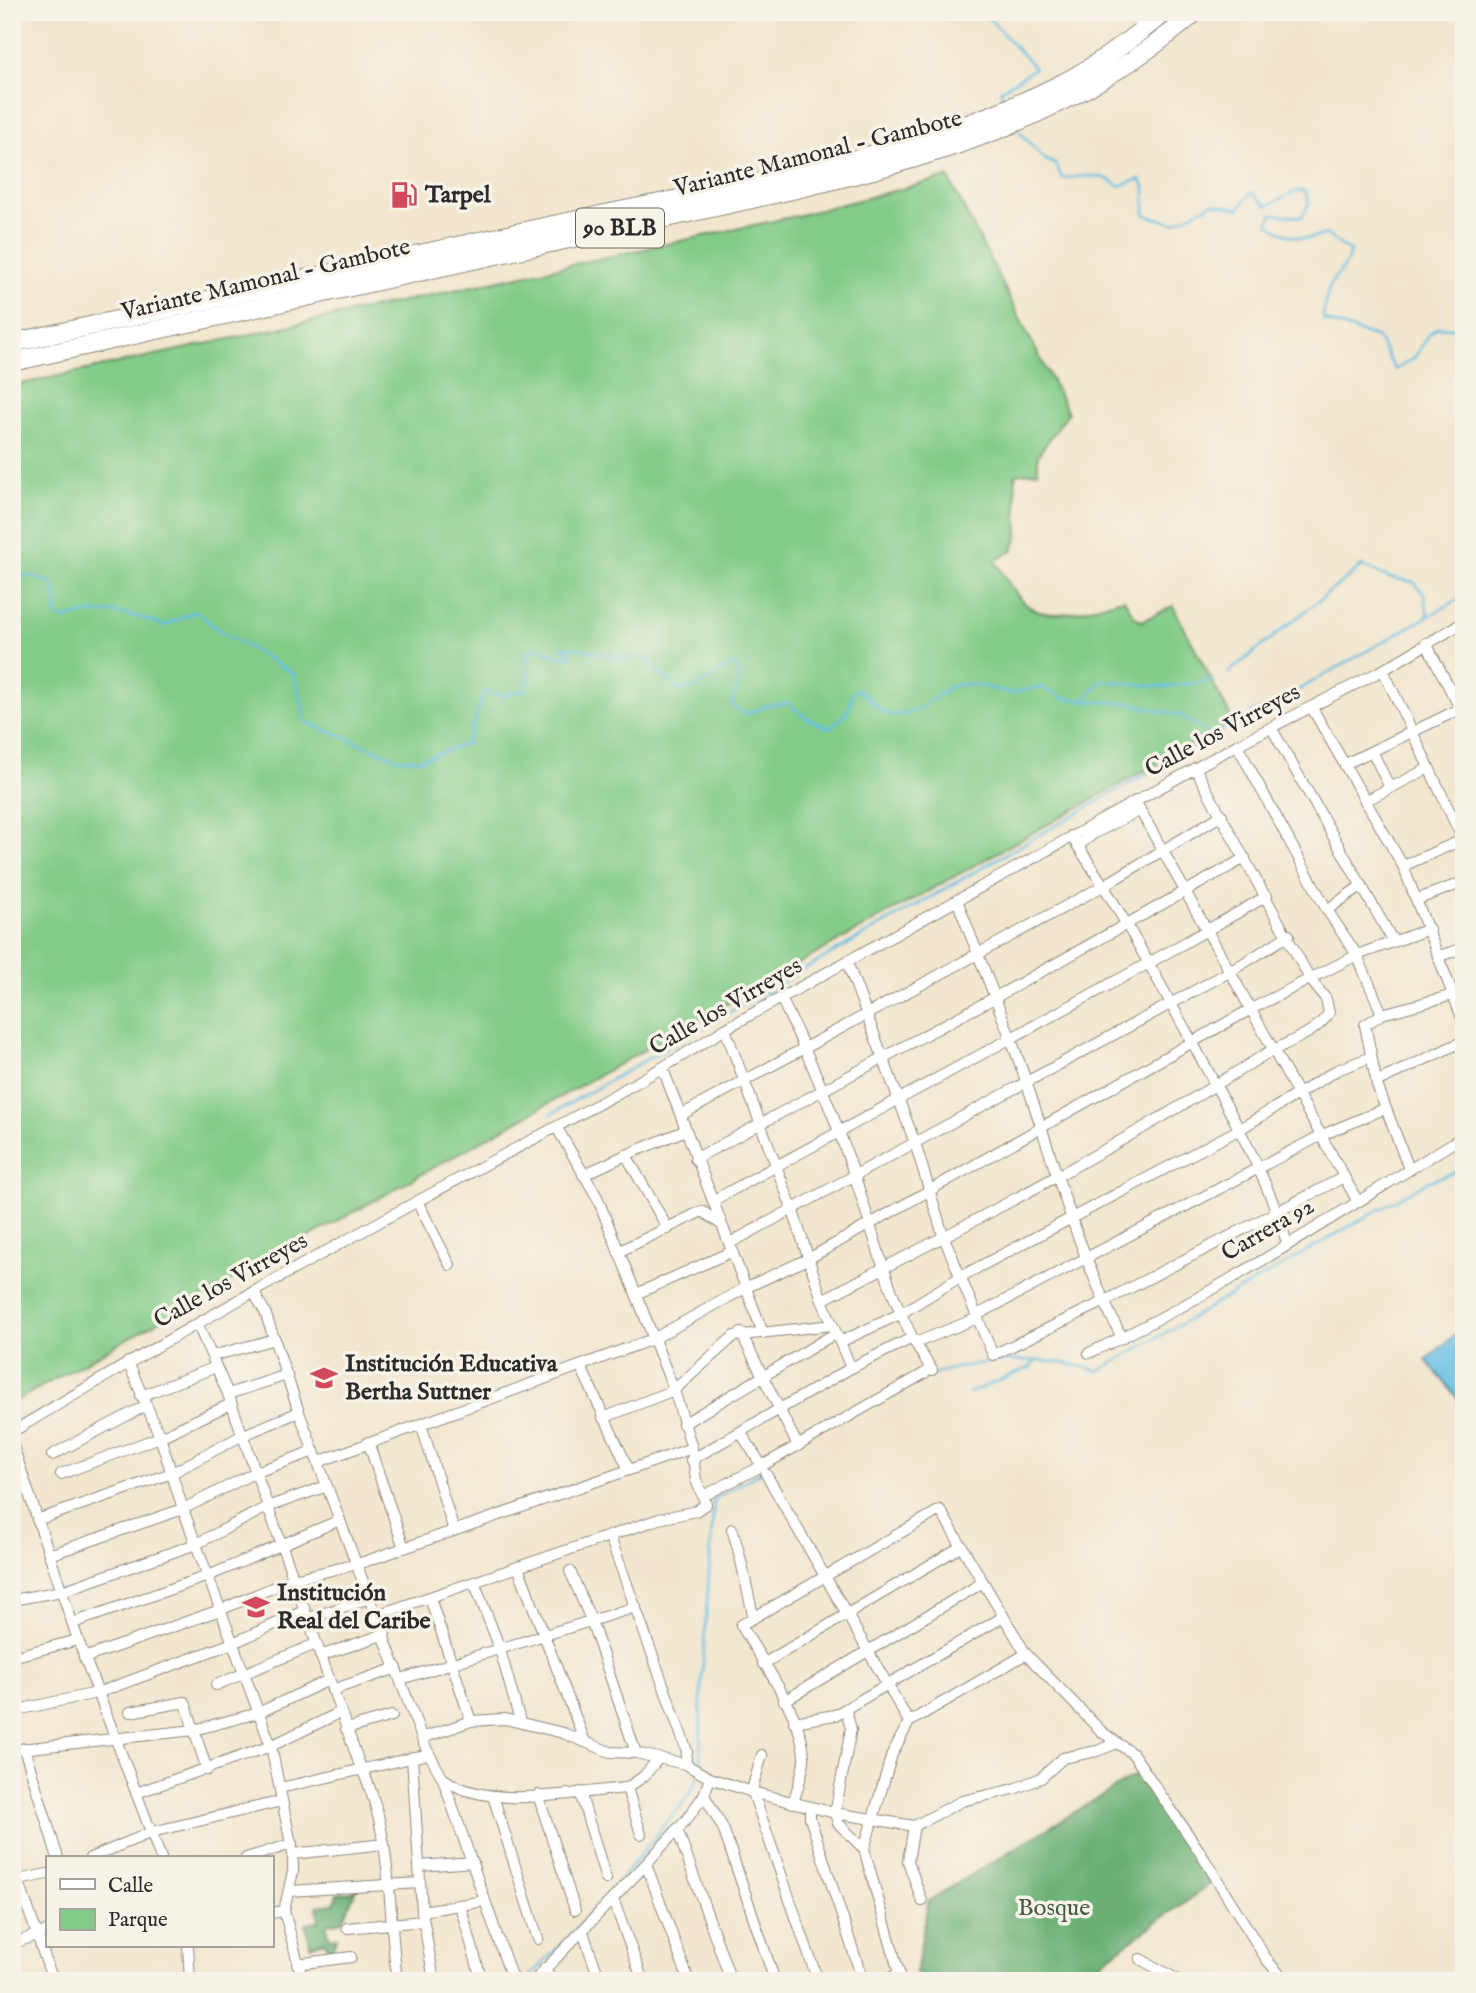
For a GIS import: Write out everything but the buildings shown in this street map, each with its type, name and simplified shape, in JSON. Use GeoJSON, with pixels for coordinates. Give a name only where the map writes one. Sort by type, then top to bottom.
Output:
{"type":"FeatureCollection","features":[{"type":"Feature","properties":{"kind":"highway"},"geometry":{"type":"LineString","coordinates":[[12,343],[691,195],[909,144],[990,115],[1063,83],[1166,12]]}},
{"type":"Feature","properties":{"kind":"highway","name":"Variante Mamonal - Gambote"},"geometry":{"type":"LineString","coordinates":[[12,362],[772,194],[943,152],[1016,124],[1068,98],[1138,56],[1196,12]]}},
{"type":"Feature","properties":{"kind":"street","name":"Calle los Virreyes"},"geometry":{"type":"LineString","coordinates":[[12,1432],[128,1362],[417,1201],[663,1069],[725,1029],[1071,836],[1110,821],[1138,806],[1195,768],[1383,670],[1464,622]]}},
{"type":"Feature","properties":{"kind":"street"},"geometry":{"type":"LineString","coordinates":[[1345,764],[1414,731],[1462,713],[1426,643]]}},
{"type":"Feature","properties":{"kind":"street"},"geometry":{"type":"LineString","coordinates":[[1383,670],[1463,840],[1403,866]]}},
{"type":"Feature","properties":{"kind":"street"},"geometry":{"type":"LineString","coordinates":[[1312,708],[1403,866],[1464,1023]]}},
{"type":"Feature","properties":{"kind":"street"},"geometry":{"type":"LineString","coordinates":[[1272,729],[1393,941]]}},
{"type":"Feature","properties":{"kind":"street"},"geometry":{"type":"LineString","coordinates":[[1237,745],[1327,911],[1357,956],[1382,1014]]}},
{"type":"Feature","properties":{"kind":"street"},"geometry":{"type":"LineString","coordinates":[[1372,751],[1390,788]]}},
{"type":"Feature","properties":{"kind":"street"},"geometry":{"type":"LineString","coordinates":[[822,1300],[1056,1175],[1321,1025],[1329,1013],[1320,989],[1310,979],[1289,935],[1195,768]]}},
{"type":"Feature","properties":{"kind":"street"},"geometry":{"type":"LineString","coordinates":[[1365,800],[1429,768]]}},
{"type":"Feature","properties":{"kind":"street"},"geometry":{"type":"LineString","coordinates":[[1138,806],[1231,971],[1295,1093],[1358,1202]]}},
{"type":"Feature","properties":{"kind":"street"},"geometry":{"type":"LineString","coordinates":[[681,1115],[1103,886],[1222,815]]}},
{"type":"Feature","properties":{"kind":"street"},"geometry":{"type":"LineString","coordinates":[[1078,846],[1110,821]]}},
{"type":"Feature","properties":{"kind":"street"},"geometry":{"type":"LineString","coordinates":[[1071,836],[1127,924],[1261,1168],[1287,1243]]}},
{"type":"Feature","properties":{"kind":"street"},"geometry":{"type":"LineString","coordinates":[[695,1159],[883,1059],[1244,858]]}},
{"type":"Feature","properties":{"kind":"street"},"geometry":{"type":"LineString","coordinates":[[1418,899],[1464,882]]}},
{"type":"Feature","properties":{"kind":"street"},"geometry":{"type":"LineString","coordinates":[[1327,911],[1362,885]]}},
{"type":"Feature","properties":{"kind":"street"},"geometry":{"type":"LineString","coordinates":[[618,1252],[702,1211],[714,1201],[1267,896]]}},
{"type":"Feature","properties":{"kind":"street"},"geometry":{"type":"LineString","coordinates":[[957,900],[1026,1082],[1086,1257],[1103,1302],[1122,1338]]}},
{"type":"Feature","properties":{"kind":"street"},"geometry":{"type":"LineString","coordinates":[[318,1462],[653,1339],[747,1287],[808,1259],[1251,1009],[1357,956],[1429,929]]}},
{"type":"Feature","properties":{"kind":"street"},"geometry":{"type":"LineString","coordinates":[[636,1294],[732,1247],[915,1143],[1231,971],[1289,935]]}},
{"type":"Feature","properties":{"kind":"street"},"geometry":{"type":"LineString","coordinates":[[1439,956],[1464,948]]}},
{"type":"Feature","properties":{"kind":"street"},"geometry":{"type":"LineString","coordinates":[[847,962],[915,1143],[943,1235],[993,1354],[1103,1302],[1344,1177]]}},
{"type":"Feature","properties":{"kind":"street"},"geometry":{"type":"LineString","coordinates":[[1409,1169],[1384,1109],[1365,1025],[1382,1014],[1453,995]]}},
{"type":"Feature","properties":{"kind":"street"},"geometry":{"type":"LineString","coordinates":[[703,1496],[764,1470],[798,1446],[931,1368],[900,1314],[839,1133],[806,1049],[781,998]]}},
{"type":"Feature","properties":{"kind":"street"},"geometry":{"type":"LineString","coordinates":[[725,1029],[793,1211],[822,1300],[851,1368]]}},
{"type":"Feature","properties":{"kind":"street"},"geometry":{"type":"LineString","coordinates":[[1378,1082],[1464,1041]]}},
{"type":"Feature","properties":{"kind":"street"},"geometry":{"type":"LineString","coordinates":[[682,1424],[836,1333],[900,1314],[960,1277],[1240,1129],[1295,1093],[1371,1057]]}},
{"type":"Feature","properties":{"kind":"street"},"geometry":{"type":"LineString","coordinates":[[663,1069],[763,1333]]}},
{"type":"Feature","properties":{"kind":"street"},"geometry":{"type":"LineString","coordinates":[[691,1460],[851,1368],[914,1340],[977,1317],[1086,1257],[1320,1136],[1384,1109]]}},
{"type":"Feature","properties":{"kind":"street"},"geometry":{"type":"LineString","coordinates":[[377,1615],[659,1519],[703,1509],[706,1504],[691,1460],[692,1448],[682,1424],[674,1390],[636,1294],[597,1197],[557,1128]]}},
{"type":"Feature","properties":{"kind":"street"},"geometry":{"type":"LineString","coordinates":[[583,1174],[686,1130]]}},
{"type":"Feature","properties":{"kind":"street","name":"Carrera 92"},"geometry":{"type":"LineString","coordinates":[[1088,1353],[1122,1338],[1287,1243],[1464,1136]]}},
{"type":"Feature","properties":{"kind":"street"},"geometry":{"type":"LineString","coordinates":[[626,1155],[667,1229]]}},
{"type":"Feature","properties":{"kind":"street"},"geometry":{"type":"LineString","coordinates":[[417,1201],[450,1265]]}},
{"type":"Feature","properties":{"kind":"street"},"geometry":{"type":"LineString","coordinates":[[702,1211],[723,1225]]}},
{"type":"Feature","properties":{"kind":"street"},"geometry":{"type":"LineString","coordinates":[[254,1293],[275,1339],[299,1412],[422,1738],[443,1779],[511,1976],[518,1981]]}},
{"type":"Feature","properties":{"kind":"street"},"geometry":{"type":"LineString","coordinates":[[198,1325],[229,1399],[346,1729],[372,1792],[384,1844],[397,1981]]}},
{"type":"Feature","properties":{"kind":"street"},"geometry":{"type":"LineString","coordinates":[[603,1418],[674,1390],[726,1341],[741,1333],[836,1333]]}},
{"type":"Feature","properties":{"kind":"street"},"geometry":{"type":"LineString","coordinates":[[741,1333],[798,1446]]}},
{"type":"Feature","properties":{"kind":"street"},"geometry":{"type":"LineString","coordinates":[[212,1356],[275,1339]]}},
{"type":"Feature","properties":{"kind":"street"},"geometry":{"type":"LineString","coordinates":[[128,1362],[160,1437],[183,1509],[271,1746],[292,1849],[289,1891],[284,1911],[303,1981]]}},
{"type":"Feature","properties":{"kind":"street"},"geometry":{"type":"LineString","coordinates":[[52,1455],[143,1401],[216,1367]]}},
{"type":"Feature","properties":{"kind":"street"},"geometry":{"type":"LineString","coordinates":[[582,1367],[629,1470]]}},
{"type":"Feature","properties":{"kind":"street"},"geometry":{"type":"LineString","coordinates":[[61,1474],[160,1437],[229,1399],[287,1375]]}},
{"type":"Feature","properties":{"kind":"street"},"geometry":{"type":"LineString","coordinates":[[37,1520],[172,1473],[242,1436],[299,1412]]}},
{"type":"Feature","properties":{"kind":"street"},"geometry":{"type":"LineString","coordinates":[[421,1424],[454,1531]]}},
{"type":"Feature","properties":{"kind":"street"},"geometry":{"type":"LineString","coordinates":[[741,1433],[909,1722]]}},
{"type":"Feature","properties":{"kind":"street"},"geometry":{"type":"LineString","coordinates":[[369,1442],[404,1548]]}},
{"type":"Feature","properties":{"kind":"street"},"geometry":{"type":"LineString","coordinates":[[12,1443],[84,1658],[159,1856]]}},
{"type":"Feature","properties":{"kind":"street"},"geometry":{"type":"LineString","coordinates":[[84,1658],[220,1609],[293,1579],[358,1564],[692,1448]]}},
{"type":"Feature","properties":{"kind":"street"},"geometry":{"type":"LineString","coordinates":[[48,1555],[183,1509],[254,1473],[314,1451]]}},
{"type":"Feature","properties":{"kind":"street"},"geometry":{"type":"LineString","coordinates":[[12,1600],[62,1591],[196,1544],[267,1507],[327,1486]]}},
{"type":"Feature","properties":{"kind":"street"},"geometry":{"type":"LineString","coordinates":[[793,1803],[804,1761],[794,1722],[785,1701],[741,1625],[940,1510],[1026,1654],[1116,1743],[1133,1754],[1198,1849],[1267,1959],[1285,1981]]}},
{"type":"Feature","properties":{"kind":"street"},"geometry":{"type":"LineString","coordinates":[[73,1623],[208,1576],[340,1520]]}},
{"type":"Feature","properties":{"kind":"street"},"geometry":{"type":"LineString","coordinates":[[732,1529],[741,1555],[743,1578],[754,1618]]}},
{"type":"Feature","properties":{"kind":"street"},"geometry":{"type":"LineString","coordinates":[[610,1537],[687,1751],[690,1766]]}},
{"type":"Feature","properties":{"kind":"street"},"geometry":{"type":"LineString","coordinates":[[763,1664],[962,1546]]}},
{"type":"Feature","properties":{"kind":"street"},"geometry":{"type":"LineString","coordinates":[[517,1567],[585,1742]]}},
{"type":"Feature","properties":{"kind":"street"},"geometry":{"type":"LineString","coordinates":[[570,1571],[591,1620],[636,1753]]}},
{"type":"Feature","properties":{"kind":"street"},"geometry":{"type":"LineString","coordinates":[[474,1582],[499,1647],[520,1721]]}},
{"type":"Feature","properties":{"kind":"street"},"geometry":{"type":"LineString","coordinates":[[785,1701],[982,1583]]}},
{"type":"Feature","properties":{"kind":"street"},"geometry":{"type":"LineString","coordinates":[[12,1711],[97,1693],[306,1615],[370,1598]]}},
{"type":"Feature","properties":{"kind":"street"},"geometry":{"type":"LineString","coordinates":[[430,1598],[471,1721]]}},
{"type":"Feature","properties":{"kind":"street"},"geometry":{"type":"LineString","coordinates":[[12,1751],[194,1730],[258,1713],[331,1685],[453,1661],[636,1606]]}},
{"type":"Feature","properties":{"kind":"street"},"geometry":{"type":"LineString","coordinates":[[794,1722],[835,1715],[846,1710],[1003,1616]]}},
{"type":"Feature","properties":{"kind":"street"},"geometry":{"type":"LineString","coordinates":[[320,1656],[385,1634]]}},
{"type":"Feature","properties":{"kind":"street"},"geometry":{"type":"LineString","coordinates":[[12,1657],[78,1640]]}},
{"type":"Feature","properties":{"kind":"street"},"geometry":{"type":"LineString","coordinates":[[216,1685],[316,1644]]}},
{"type":"Feature","properties":{"kind":"street"},"geometry":{"type":"LineString","coordinates":[[864,1849],[875,1820],[892,1754],[909,1722],[1026,1654]]}},
{"type":"Feature","properties":{"kind":"street"},"geometry":{"type":"LineString","coordinates":[[130,1712],[185,1702],[207,1770]]}},
{"type":"Feature","properties":{"kind":"street"},"geometry":{"type":"LineString","coordinates":[[846,1710],[851,1723],[835,1813],[838,1823],[864,1849],[899,1973],[885,1981]]}},
{"type":"Feature","properties":{"kind":"street"},"geometry":{"type":"LineString","coordinates":[[136,1793],[271,1746],[341,1713]]}},
{"type":"Feature","properties":{"kind":"street"},"geometry":{"type":"LineString","coordinates":[[346,1729],[392,1716]]}},
{"type":"Feature","properties":{"kind":"street"},"geometry":{"type":"LineString","coordinates":[[422,1738],[471,1721],[520,1721],[563,1732],[613,1753],[636,1753],[690,1766],[708,1776],[752,1792],[793,1803],[914,1826],[962,1801],[1014,1789],[1041,1778],[1063,1758],[1097,1751],[1116,1743]]}},
{"type":"Feature","properties":{"kind":"street"},"geometry":{"type":"LineString","coordinates":[[24,1748],[57,1856]]}},
{"type":"Feature","properties":{"kind":"street"},"geometry":{"type":"LineString","coordinates":[[280,1788],[429,1754]]}},
{"type":"Feature","properties":{"kind":"street"},"geometry":{"type":"LineString","coordinates":[[762,1755],[752,1792],[818,1981]]}},
{"type":"Feature","properties":{"kind":"street"},"geometry":{"type":"LineString","coordinates":[[412,1757],[422,1916],[434,1981]]}},
{"type":"Feature","properties":{"kind":"street"},"geometry":{"type":"LineString","coordinates":[[443,1779],[457,1788],[493,1796],[627,1788],[644,1776],[658,1759]]}},
{"type":"Feature","properties":{"kind":"street"},"geometry":{"type":"LineString","coordinates":[[534,1981],[583,1932],[677,1829],[704,1795],[708,1776]]}},
{"type":"Feature","properties":{"kind":"street"},"geometry":{"type":"LineString","coordinates":[[627,1788],[641,1833]]}},
{"type":"Feature","properties":{"kind":"street"},"geometry":{"type":"LineString","coordinates":[[580,1792],[606,1879]]}},
{"type":"Feature","properties":{"kind":"street"},"geometry":{"type":"LineString","coordinates":[[538,1795],[575,1910]]}},
{"type":"Feature","properties":{"kind":"street"},"geometry":{"type":"LineString","coordinates":[[704,1795],[723,1828],[775,1981]]}},
{"type":"Feature","properties":{"kind":"street"},"geometry":{"type":"LineString","coordinates":[[493,1796],[538,1939]]}},
{"type":"Feature","properties":{"kind":"street"},"geometry":{"type":"LineString","coordinates":[[95,1856],[152,1832],[282,1801]]}},
{"type":"Feature","properties":{"kind":"street"},"geometry":{"type":"LineString","coordinates":[[810,1807],[810,1818],[863,1981]]}},
{"type":"Feature","properties":{"kind":"street"},"geometry":{"type":"LineString","coordinates":[[914,1826],[908,1861],[922,1900]]}},
{"type":"Feature","properties":{"kind":"street"},"geometry":{"type":"LineString","coordinates":[[677,1829],[731,1981]]}},
{"type":"Feature","properties":{"kind":"street"},"geometry":{"type":"LineString","coordinates":[[256,1856],[292,1849],[384,1844]]}},
{"type":"Feature","properties":{"kind":"street"},"geometry":{"type":"LineString","coordinates":[[12,1861],[15,1881],[42,1933],[52,1981]]}},
{"type":"Feature","properties":{"kind":"street"},"geometry":{"type":"LineString","coordinates":[[420,1866],[473,1862]]}},
{"type":"Feature","properties":{"kind":"street"},"geometry":{"type":"LineString","coordinates":[[646,1864],[688,1981]]}},
{"type":"Feature","properties":{"kind":"street"},"geometry":{"type":"LineString","coordinates":[[15,1881],[46,1874]]}},
{"type":"Feature","properties":{"kind":"street"},"geometry":{"type":"LineString","coordinates":[[289,1891],[420,1883]]}},
{"type":"Feature","properties":{"kind":"street"},"geometry":{"type":"LineString","coordinates":[[614,1899],[643,1981]]}},
{"type":"Feature","properties":{"kind":"street"},"geometry":{"type":"LineString","coordinates":[[347,1928],[390,1924],[485,1901]]}},
{"type":"Feature","properties":{"kind":"street"},"geometry":{"type":"LineString","coordinates":[[460,1905],[482,1981]]}},
{"type":"Feature","properties":{"kind":"street"},"geometry":{"type":"LineString","coordinates":[[273,1913],[284,1911]]}},
{"type":"Feature","properties":{"kind":"street"},"geometry":{"type":"LineString","coordinates":[[583,1932],[600,1981]]}},
{"type":"Feature","properties":{"kind":"street"},"geometry":{"type":"LineString","coordinates":[[12,1944],[42,1933]]}},
{"type":"Feature","properties":{"kind":"street"},"geometry":{"type":"LineString","coordinates":[[188,1948],[190,1981]]}},
{"type":"Feature","properties":{"kind":"street"},"geometry":{"type":"LineString","coordinates":[[297,1964],[351,1957]]}},
{"type":"Feature","properties":{"kind":"street"},"geometry":{"type":"LineString","coordinates":[[1140,1959],[1180,1981]]}},
{"type":"Feature","properties":{"kind":"street"},"geometry":{"type":"LineString","coordinates":[[545,1968],[551,1981]]}},
{"type":"Feature","properties":{"kind":"green space"},"geometry":{"type":"Polygon","coordinates":[[[948,177],[1068,413],[1038,455],[1038,471],[1015,474],[1018,535],[1013,550],[995,561],[1019,597],[1038,611],[1062,614],[1124,599],[1134,616],[1142,621],[1173,606],[1233,721],[12,1403],[12,386],[796,216],[948,177]]]}},
{"type":"Feature","properties":{"kind":"green space","name":"Bosque"},"geometry":{"type":"Polygon","coordinates":[[[1139,1773],[1214,1881],[1075,1981],[934,1981],[916,1973],[928,1901],[1139,1773]]]}},
{"type":"Feature","properties":{"kind":"green space"},"geometry":{"type":"Polygon","coordinates":[[[358,1885],[343,1921],[326,1924],[330,1938],[337,1937],[330,1954],[325,1941],[310,1946],[306,1923],[319,1921],[317,1906],[334,1904],[337,1894],[352,1892],[358,1885]]]}},
{"type":"Feature","properties":{"kind":"water"},"geometry":{"type":"Polygon","coordinates":[[[1464,1327],[1464,1406],[1426,1360],[1464,1327]]]}},
{"type":"Feature","properties":{"kind":"waterway"},"geometry":{"type":"LineString","coordinates":[[983,12],[1035,68],[1001,90],[1002,98]]}},
{"type":"Feature","properties":{"kind":"waterway"},"geometry":{"type":"LineString","coordinates":[[1018,130],[1044,159],[1055,164],[1062,178],[1099,177],[1119,186],[1140,179],[1145,188],[1145,215],[1174,223],[1213,203],[1239,209],[1251,192],[1267,206],[1296,191],[1305,191],[1309,203],[1302,217],[1272,214],[1268,224],[1296,237],[1310,238],[1326,234],[1350,252],[1328,290],[1323,320],[1378,338],[1395,370],[1414,358],[1429,334],[1438,327],[1462,329],[1464,335]]}},
{"type":"Feature","properties":{"kind":"waterway"},"geometry":{"type":"LineString","coordinates":[[1228,673],[1362,566],[1390,578],[1414,582],[1425,596],[1428,616]]}},
{"type":"Feature","properties":{"kind":"waterway"},"geometry":{"type":"LineString","coordinates":[[12,577],[33,576],[52,584],[57,595],[56,615],[64,619],[103,612],[127,614],[164,626],[196,611],[217,629],[294,674],[306,722],[396,758],[418,760],[466,744],[485,691],[503,696],[525,690],[528,670],[524,653],[539,648],[559,657],[573,656],[561,647],[583,649],[619,658],[642,657],[679,690],[696,688],[733,663],[740,675],[732,706],[746,714],[766,706],[788,703],[807,718],[829,728],[845,714],[852,694],[858,689],[886,714],[903,715],[922,707],[951,686],[969,684],[1013,693],[1041,687],[1060,697],[1083,701],[1102,681],[1164,687],[1212,681]]}},
{"type":"Feature","properties":{"kind":"waterway"},"geometry":{"type":"LineString","coordinates":[[1250,713],[1268,707],[1464,596]]}},
{"type":"Feature","properties":{"kind":"waterway"},"geometry":{"type":"LineString","coordinates":[[1083,701],[1128,703],[1182,716],[1212,736]]}},
{"type":"Feature","properties":{"kind":"waterway"},"geometry":{"type":"LineString","coordinates":[[551,1114],[1237,722]]}},
{"type":"Feature","properties":{"kind":"waterway"},"geometry":{"type":"LineString","coordinates":[[927,1376],[969,1365],[1013,1360],[1057,1362],[1099,1371],[1427,1182],[1464,1169]]}},
{"type":"Feature","properties":{"kind":"waterway"},"geometry":{"type":"LineString","coordinates":[[969,1393],[1029,1368],[1036,1361]]}},
{"type":"Feature","properties":{"kind":"waterway"},"geometry":{"type":"LineString","coordinates":[[700,1770],[701,1691],[714,1499],[761,1472]]}},
{"type":"Feature","properties":{"kind":"waterway"},"geometry":{"type":"LineString","coordinates":[[525,1981],[632,1866],[688,1797],[698,1776]]}},
{"type":"Feature","properties":{"kind":"place","name":"Tarpel"},"geometry":{"type":"Point","coordinates":[404,195]}},
{"type":"Feature","properties":{"kind":"place","name":"Institución Educativa Bertha Suttner"},"geometry":{"type":"Point","coordinates":[324,1378]}},
{"type":"Feature","properties":{"kind":"place","name":"Institución Real del Caribe"},"geometry":{"type":"Point","coordinates":[256,1607]}}]}
